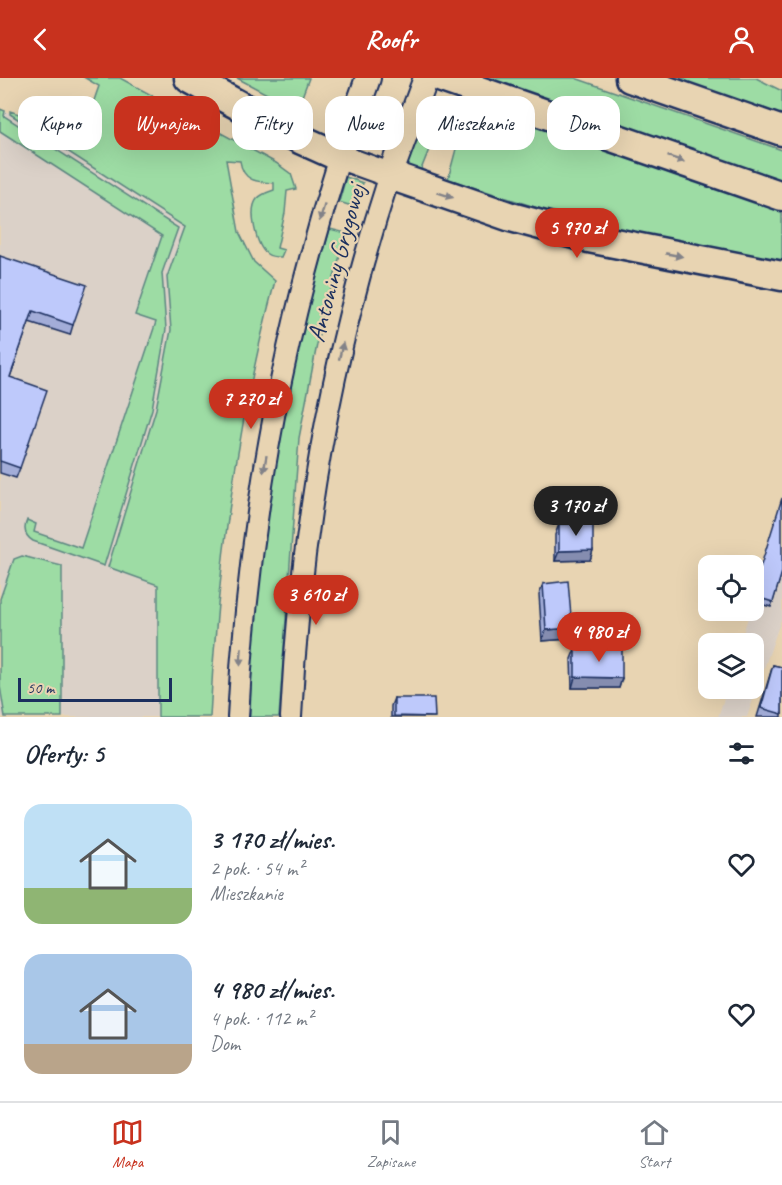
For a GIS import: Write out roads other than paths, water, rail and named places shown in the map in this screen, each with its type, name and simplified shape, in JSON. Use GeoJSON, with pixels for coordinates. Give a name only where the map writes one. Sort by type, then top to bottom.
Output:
{"type":"FeatureCollection","features":[{"type":"Feature","properties":{"kind":"main road"},"geometry":{"type":"LineString","coordinates":[[189,78],[302,140],[340,157]]}},
{"type":"Feature","properties":{"kind":"main road"},"geometry":{"type":"LineString","coordinates":[[442,78],[782,196]]}},
{"type":"Feature","properties":{"kind":"main road"},"geometry":{"type":"LineString","coordinates":[[630,78],[782,131]]}},
{"type":"Feature","properties":{"kind":"main road"},"geometry":{"type":"LineString","coordinates":[[390,176],[500,213],[590,238],[782,276]]}},
{"type":"Feature","properties":{"kind":"street","name":"Antoniny Grygowej"},"geometry":{"type":"LineString","coordinates":[[238,717],[249,575],[269,435],[304,277],[340,157],[368,78]]}},
{"type":"Feature","properties":{"kind":"street","name":"Antoniny Grygowej"},"geometry":{"type":"LineString","coordinates":[[291,717],[303,570],[322,438],[371,232],[426,78]]}},
{"type":"Feature","properties":{"kind":"street"},"geometry":{"type":"LineString","coordinates":[[340,157],[390,176]]}}]}
